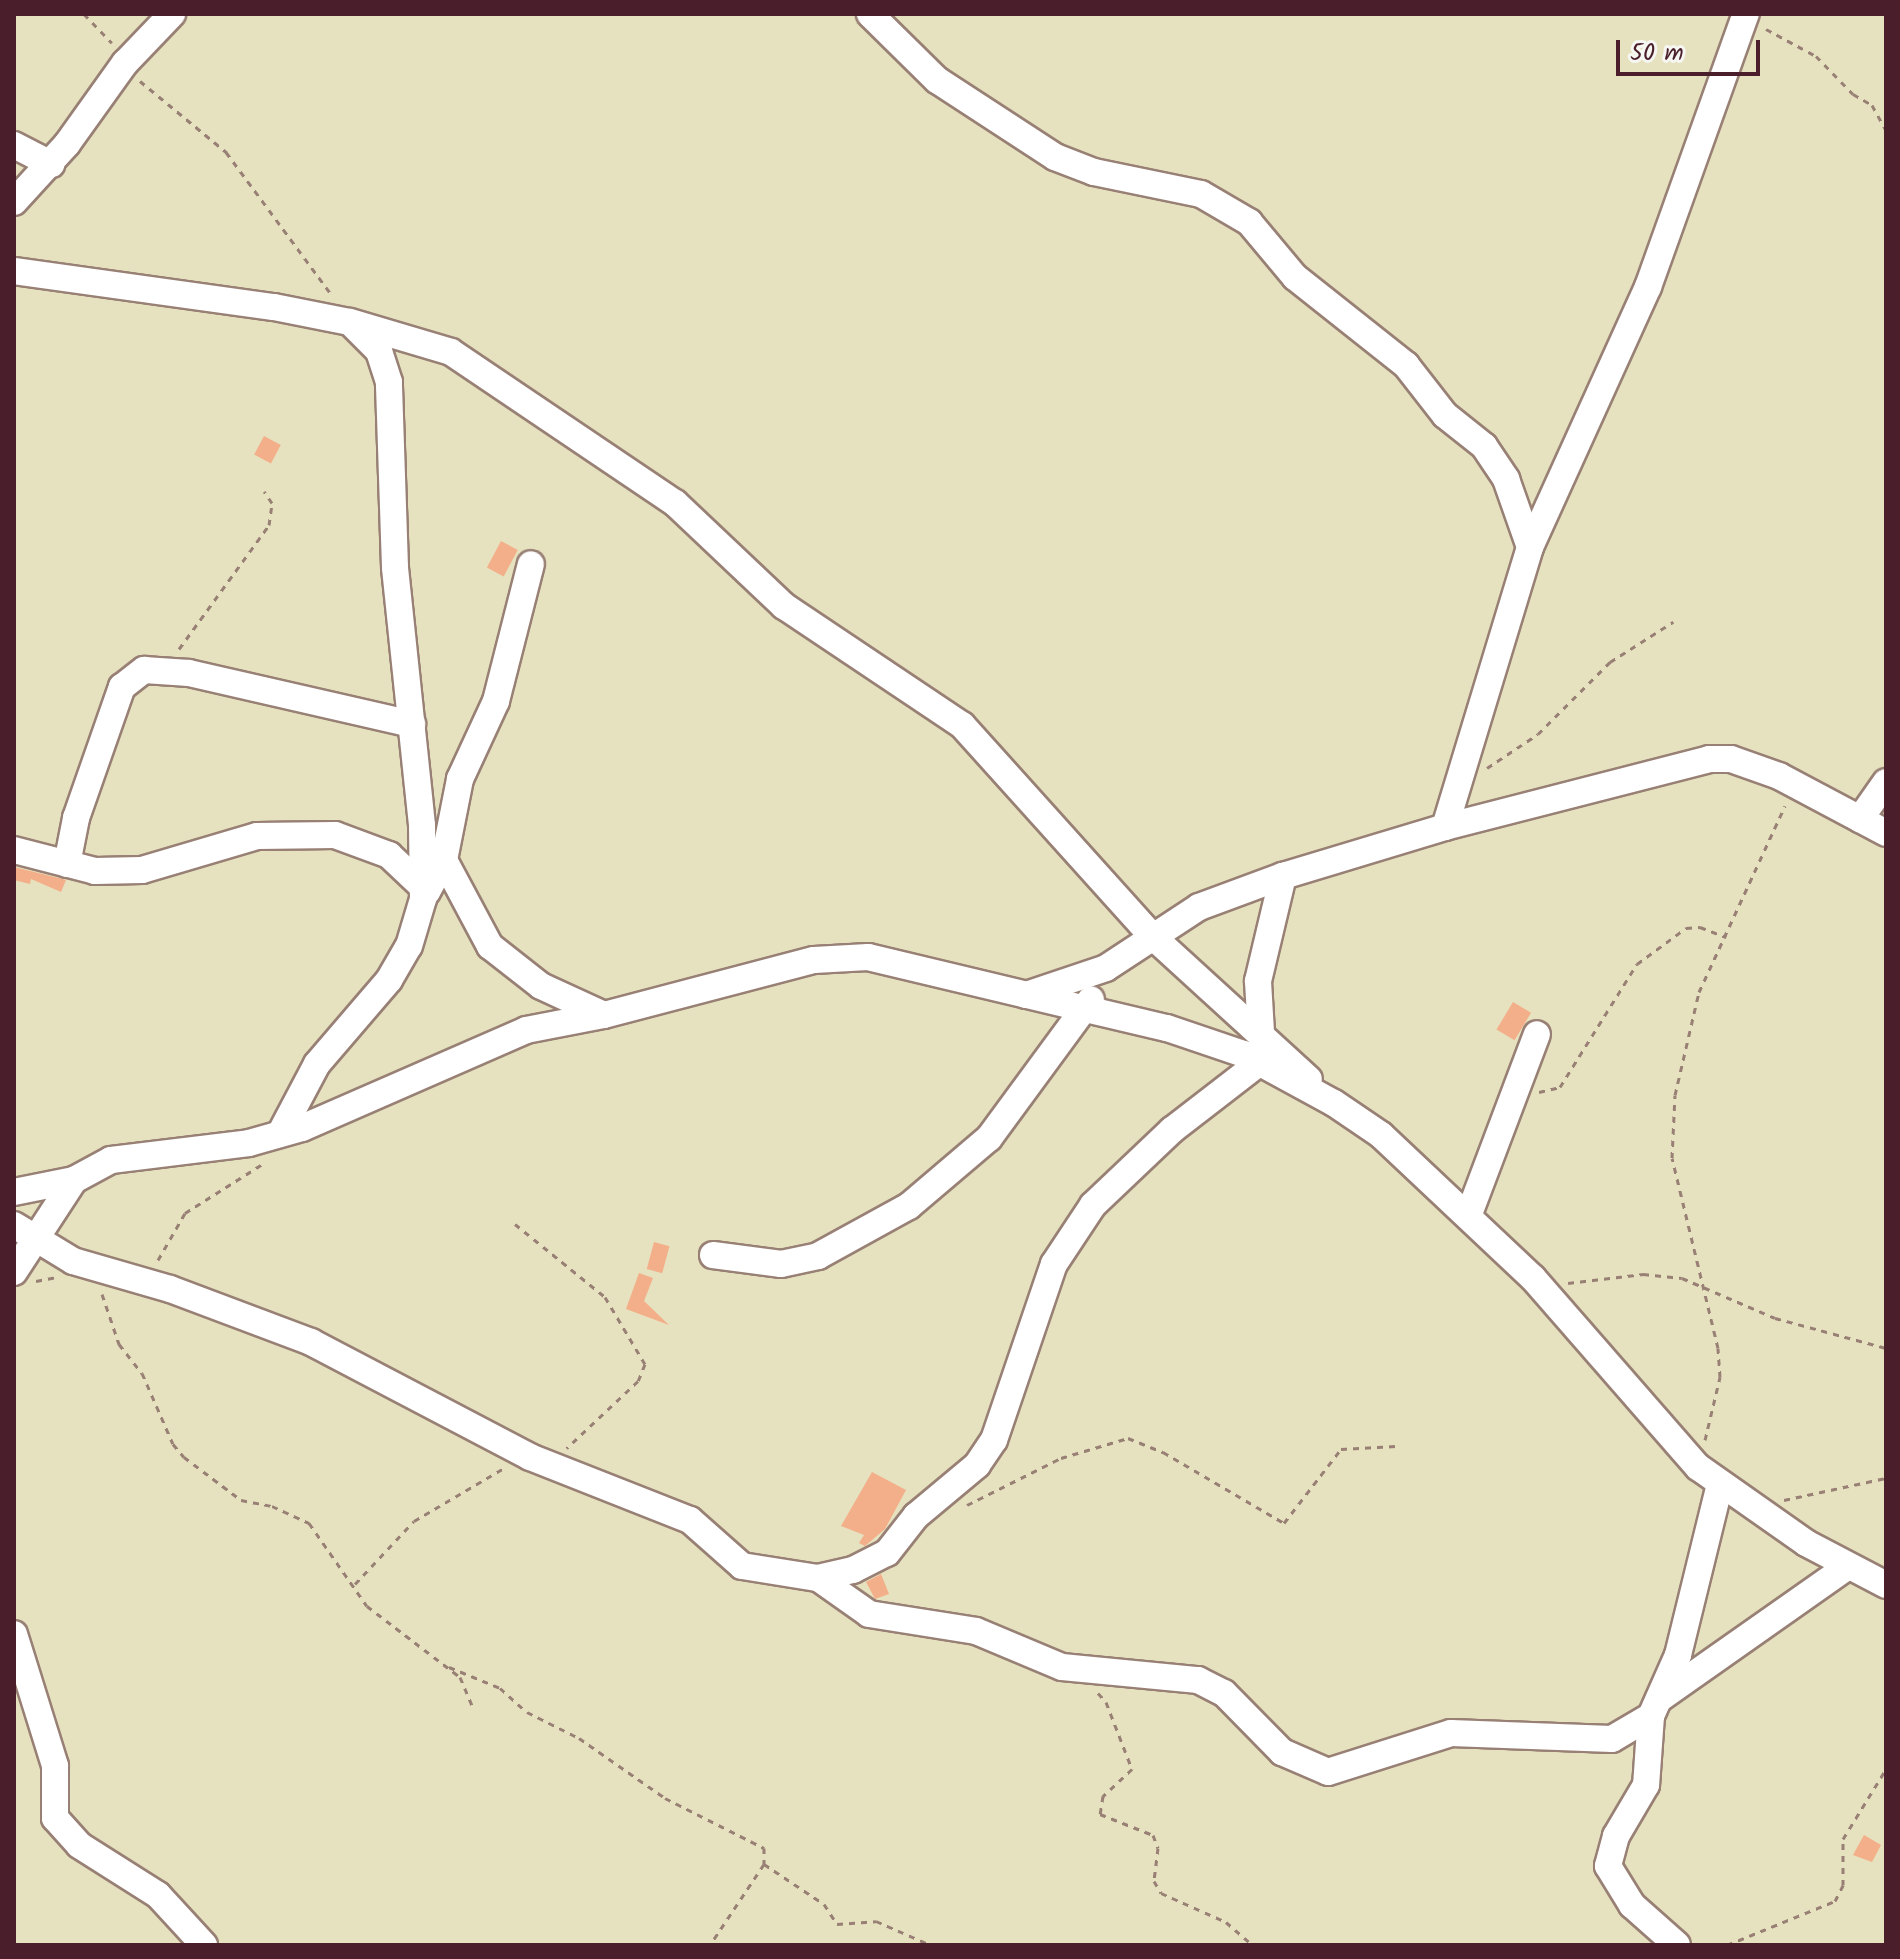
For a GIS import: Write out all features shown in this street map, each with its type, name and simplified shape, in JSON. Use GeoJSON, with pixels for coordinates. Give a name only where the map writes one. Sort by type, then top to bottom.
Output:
{"type":"FeatureCollection","features":[{"type":"Feature","properties":{"kind":"street"},"geometry":{"type":"LineString","coordinates":[[14,202],[51,164],[125,63],[172,14]]}},
{"type":"Feature","properties":{"kind":"street"},"geometry":{"type":"LineString","coordinates":[[870,14],[937,80],[1055,157],[1094,172],[1201,194],[1249,222],[1295,277],[1406,365],[1445,415],[1484,446],[1506,479],[1530,547]]}},
{"type":"Feature","properties":{"kind":"street"},"geometry":{"type":"LineString","coordinates":[[1445,827],[1530,547],[1648,287],[1745,17]]}},
{"type":"Feature","properties":{"kind":"street"},"geometry":{"type":"LineString","coordinates":[[14,145],[51,164]]}},
{"type":"Feature","properties":{"kind":"street"},"geometry":{"type":"LineString","coordinates":[[14,271],[350,322],[451,352],[675,503],[784,606],[962,725],[1150,934],[1261,1032],[1334,1103]]}},
{"type":"Feature","properties":{"kind":"street"},"geometry":{"type":"LineString","coordinates":[[350,322],[379,351],[389,382],[395,567],[412,724],[423,893]]}},
{"type":"Feature","properties":{"kind":"street"},"geometry":{"type":"LineString","coordinates":[[281,1132],[317,1064],[389,980],[409,946],[423,893],[444,860],[457,789],[496,701],[531,564]]}},
{"type":"Feature","properties":{"kind":"street"},"geometry":{"type":"LineString","coordinates":[[67,864],[76,818],[122,687],[144,670],[167,669],[412,724]]}},
{"type":"Feature","properties":{"kind":"street"},"geometry":{"type":"LineString","coordinates":[[1019,996],[1106,968],[1150,934],[1199,907],[1283,876],[1445,827],[1709,759],[1750,764],[1795,784],[1886,833]]}},
{"type":"Feature","properties":{"kind":"street"},"geometry":{"type":"LineString","coordinates":[[1860,819],[1886,782]]}},
{"type":"Feature","properties":{"kind":"street"},"geometry":{"type":"LineString","coordinates":[[14,850],[95,871],[142,870],[257,836],[335,835],[389,855],[423,893]]}},
{"type":"Feature","properties":{"kind":"street"},"geometry":{"type":"LineString","coordinates":[[444,860],[490,946],[541,986],[604,1015]]}},
{"type":"Feature","properties":{"kind":"street"},"geometry":{"type":"LineString","coordinates":[[1261,1032],[1258,981],[1283,876]]}},
{"type":"Feature","properties":{"kind":"street"},"geometry":{"type":"LineString","coordinates":[[14,1192],[74,1180],[111,1160],[249,1143],[302,1128],[478,1047],[526,1030],[604,1015],[842,956],[868,957],[1019,996],[1167,1028],[1260,1062],[1334,1103],[1381,1135],[1469,1214],[1533,1278],[1698,1467],[1749,1506],[1848,1566],[1886,1585]]}},
{"type":"Feature","properties":{"kind":"street"},"geometry":{"type":"LineString","coordinates":[[713,1255],[781,1264],[818,1256],[909,1206],[989,1138],[1085,1010],[1106,968]]}},
{"type":"Feature","properties":{"kind":"street"},"geometry":{"type":"LineString","coordinates":[[1469,1214],[1537,1034]]}},
{"type":"Feature","properties":{"kind":"street"},"geometry":{"type":"LineString","coordinates":[[23,1232],[73,1261],[144,1282],[311,1342],[536,1459],[690,1520],[742,1566],[818,1578],[853,1570],[887,1553],[937,1499],[960,1484],[994,1440],[1054,1264],[1093,1205],[1172,1130],[1260,1062]]}},
{"type":"Feature","properties":{"kind":"street"},"geometry":{"type":"LineString","coordinates":[[14,1272],[23,1232],[74,1180]]}},
{"type":"Feature","properties":{"kind":"street"},"geometry":{"type":"LineString","coordinates":[[1677,1945],[1632,1905],[1608,1866],[1616,1836],[1646,1785],[1655,1708],[1689,1615],[1720,1484]]}},
{"type":"Feature","properties":{"kind":"street"},"geometry":{"type":"LineString","coordinates":[[818,1578],[869,1614],[976,1631],[1062,1667],[1094,1674],[1173,1675],[1206,1683],[1224,1693],[1282,1752],[1328,1772],[1451,1733],[1612,1739],[1848,1566]]}},
{"type":"Feature","properties":{"kind":"street"},"geometry":{"type":"LineString","coordinates":[[14,1634],[55,1766],[55,1818],[79,1845],[140,1880],[204,1945]]}},
{"type":"Feature","properties":{"kind":"path"},"geometry":{"type":"LineString","coordinates":[[84,14],[145,88],[226,152],[350,322]]}},
{"type":"Feature","properties":{"kind":"path"},"geometry":{"type":"LineString","coordinates":[[1745,17],[1816,56],[1853,94],[1872,105],[1886,130]]}},
{"type":"Feature","properties":{"kind":"path"},"geometry":{"type":"LineString","coordinates":[[167,669],[199,615],[269,525],[272,503],[264,491]]}},
{"type":"Feature","properties":{"kind":"path"},"geometry":{"type":"LineString","coordinates":[[1460,784],[1523,746],[1610,662],[1673,622]]}},
{"type":"Feature","properties":{"kind":"path"},"geometry":{"type":"LineString","coordinates":[[1698,1467],[1720,1377],[1709,1300],[1699,1285],[1672,1158],[1674,1117],[1689,1023],[1795,784]]}},
{"type":"Feature","properties":{"kind":"path"},"geometry":{"type":"LineString","coordinates":[[1515,1092],[1560,1087],[1630,972],[1686,928],[1700,927],[1726,937]]}},
{"type":"Feature","properties":{"kind":"path"},"geometry":{"type":"LineString","coordinates":[[144,1282],[185,1213],[265,1162],[281,1132]]}},
{"type":"Feature","properties":{"kind":"path"},"geometry":{"type":"LineString","coordinates":[[354,1585],[414,1521],[487,1475],[564,1451],[629,1390],[645,1364],[605,1297],[515,1224]]}},
{"type":"Feature","properties":{"kind":"path"},"geometry":{"type":"LineString","coordinates":[[1533,1278],[1591,1284],[1659,1274],[1699,1285],[1775,1318],[1886,1348]]}},
{"type":"Feature","properties":{"kind":"path"},"geometry":{"type":"LineString","coordinates":[[100,1291],[119,1344],[142,1373],[173,1444],[241,1500],[272,1506],[309,1523],[375,1613],[460,1677],[473,1707]]}},
{"type":"Feature","properties":{"kind":"path"},"geometry":{"type":"LineString","coordinates":[[937,1499],[963,1507],[1061,1458],[1128,1438],[1163,1452],[1284,1523],[1341,1449],[1396,1446]]}},
{"type":"Feature","properties":{"kind":"path"},"geometry":{"type":"LineString","coordinates":[[1749,1506],[1886,1478]]}},
{"type":"Feature","properties":{"kind":"path"},"geometry":{"type":"LineString","coordinates":[[446,1666],[500,1688],[527,1712],[590,1745],[665,1798],[762,1846],[764,1864],[710,1945]]}},
{"type":"Feature","properties":{"kind":"path"},"geometry":{"type":"LineString","coordinates":[[1095,1691],[1106,1702],[1132,1769],[1103,1796],[1100,1814],[1153,1835],[1158,1848],[1154,1881],[1161,1893],[1226,1922],[1252,1945]]}},
{"type":"Feature","properties":{"kind":"path"},"geometry":{"type":"LineString","coordinates":[[1727,1945],[1835,1901],[1843,1885],[1843,1839],[1886,1769]]}},
{"type":"Feature","properties":{"kind":"path"},"geometry":{"type":"LineString","coordinates":[[764,1864],[824,1904],[837,1924],[876,1921],[931,1945]]}},
{"type":"Feature","properties":{"kind":"building"},"geometry":{"type":"Polygon","coordinates":[[[264,436],[281,445],[271,463],[254,455],[264,436]]]}},
{"type":"Feature","properties":{"kind":"building"},"geometry":{"type":"Polygon","coordinates":[[[501,541],[518,550],[504,576],[487,567],[501,541]]]}},
{"type":"Feature","properties":{"kind":"building"},"geometry":{"type":"Polygon","coordinates":[[[14,867],[66,880],[61,892],[31,879],[30,884],[14,880],[14,867]]]}},
{"type":"Feature","properties":{"kind":"building"},"geometry":{"type":"Polygon","coordinates":[[[1513,1002],[1531,1013],[1515,1040],[1497,1029],[1513,1002]]]}},
{"type":"Feature","properties":{"kind":"building"},"geometry":{"type":"Polygon","coordinates":[[[654,1242],[669,1246],[662,1273],[647,1269],[654,1242]]]}},
{"type":"Feature","properties":{"kind":"building"},"geometry":{"type":"Polygon","coordinates":[[[639,1273],[653,1278],[644,1301],[669,1325],[626,1309],[639,1273]]]}},
{"type":"Feature","properties":{"kind":"building"},"geometry":{"type":"Polygon","coordinates":[[[872,1472],[906,1490],[885,1529],[865,1546],[859,1543],[864,1535],[841,1526],[872,1472]]]}},
{"type":"Feature","properties":{"kind":"building"},"geometry":{"type":"Polygon","coordinates":[[[881,1574],[889,1594],[875,1599],[866,1582],[881,1574]]]}},
{"type":"Feature","properties":{"kind":"building"},"geometry":{"type":"Polygon","coordinates":[[[1864,1835],[1881,1845],[1872,1862],[1853,1855],[1864,1835]]]}}]}
